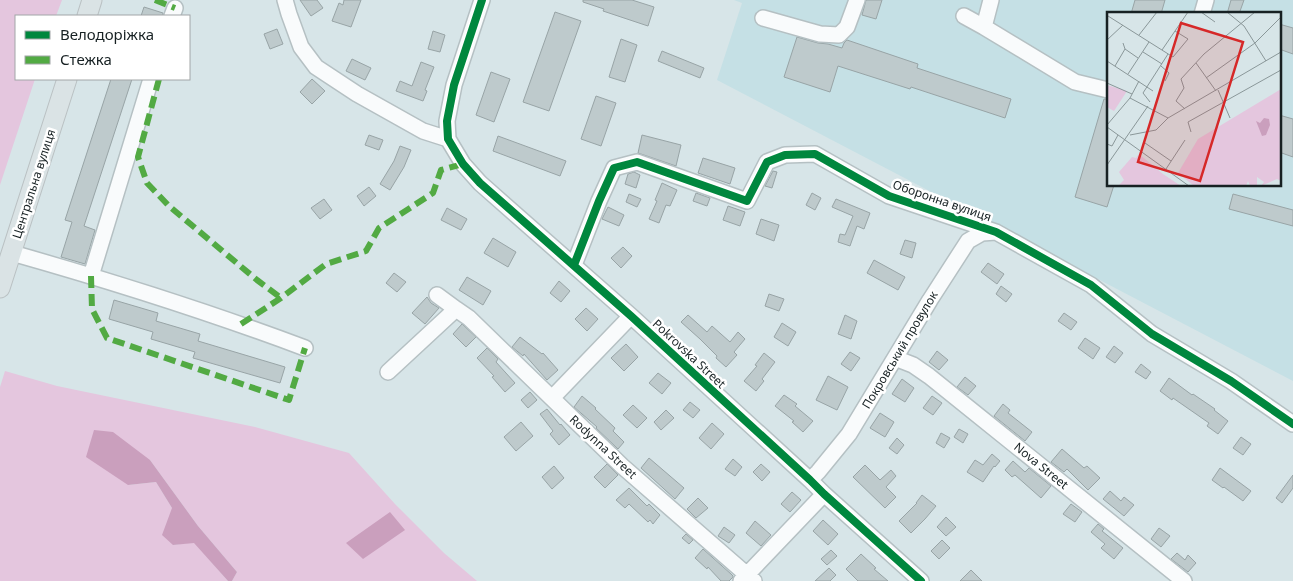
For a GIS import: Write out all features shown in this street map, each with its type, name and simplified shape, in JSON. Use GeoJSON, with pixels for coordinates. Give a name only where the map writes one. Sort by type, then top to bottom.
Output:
{"type":"FeatureCollection","features":[{"type":"Feature","properties":{"kind":"main road"},"geometry":{"type":"LineString","coordinates":[[87,15],[92,0]]}},
{"type":"Feature","properties":{"kind":"main road","name":"Центральна вулиця"},"geometry":{"type":"LineString","coordinates":[[0,288],[67,80]]}},
{"type":"Feature","properties":{"kind":"street"},"geometry":{"type":"LineString","coordinates":[[285,0],[301,47],[316,67],[357,94],[422,131],[448,139],[447,121],[454,85],[482,0]]}},
{"type":"Feature","properties":{"kind":"street"},"geometry":{"type":"LineString","coordinates":[[763,18],[820,34],[840,35],[847,26],[857,0]]}},
{"type":"Feature","properties":{"kind":"street"},"geometry":{"type":"LineString","coordinates":[[984,27],[991,0]]}},
{"type":"Feature","properties":{"kind":"street"},"geometry":{"type":"LineString","coordinates":[[964,16],[1075,82],[1107,90]]}},
{"type":"Feature","properties":{"kind":"street"},"geometry":{"type":"LineString","coordinates":[[91,276],[151,80]]}},
{"type":"Feature","properties":{"kind":"street","name":"Pokrovska Street"},"geometry":{"type":"LineString","coordinates":[[448,139],[462,164],[480,183],[631,316],[920,581]]}},
{"type":"Feature","properties":{"kind":"street","name":"Оборонна вулиця"},"geometry":{"type":"LineString","coordinates":[[574,265],[599,200],[614,168],[637,162],[746,201],[767,162],[785,155],[815,154],[889,196],[996,232],[1091,285],[1152,334],[1231,381],[1293,424]]}},
{"type":"Feature","properties":{"kind":"street","name":"Покровський провулок"},"geometry":{"type":"LineString","coordinates":[[810,480],[849,434],[968,241],[982,233],[996,232]]}},
{"type":"Feature","properties":{"kind":"street"},"geometry":{"type":"LineString","coordinates":[[12,253],[241,324],[305,348]]}},
{"type":"Feature","properties":{"kind":"street","name":"Rodynna Street"},"geometry":{"type":"LineString","coordinates":[[437,294],[469,318],[622,466],[748,579]]}},
{"type":"Feature","properties":{"kind":"street"},"geometry":{"type":"LineString","coordinates":[[388,372],[456,309]]}},
{"type":"Feature","properties":{"kind":"street"},"geometry":{"type":"LineString","coordinates":[[552,398],[631,316]]}},
{"type":"Feature","properties":{"kind":"street","name":"Nova Street"},"geometry":{"type":"LineString","coordinates":[[895,358],[913,365],[929,376],[1184,581]]}},
{"type":"Feature","properties":{"kind":"street"},"geometry":{"type":"LineString","coordinates":[[748,579],[824,494]]}},
{"type":"Feature","properties":{"kind":"shaded area"},"geometry":{"type":"Polygon","coordinates":[[[0,0],[62,0],[56,15],[15,15],[15,80],[35,80],[0,185],[0,0]]]}},
{"type":"Feature","properties":{"kind":"shaded area"},"geometry":{"type":"Polygon","coordinates":[[[734,0],[1293,0],[1293,381],[717,80],[742,3],[734,0]]]}},
{"type":"Feature","properties":{"kind":"shaded area"},"geometry":{"type":"Polygon","coordinates":[[[5,371],[57,386],[255,427],[349,453],[395,504],[444,553],[477,581],[232,581],[237,572],[198,526],[150,460],[128,485],[156,482],[172,508],[173,545],[194,542],[228,581],[0,581],[0,387],[5,371]]]}},
{"type":"Feature","properties":{"kind":"shaded area"},"geometry":{"type":"Polygon","coordinates":[[[94,430],[113,432],[150,460],[198,526],[237,572],[232,581],[228,581],[194,543],[173,545],[162,535],[172,508],[156,482],[128,485],[86,457],[94,430]]]}},
{"type":"Feature","properties":{"kind":"shaded area"},"geometry":{"type":"Polygon","coordinates":[[[390,512],[405,530],[363,559],[346,543],[390,512]]]}},
{"type":"Feature","properties":{"kind":"building"},"geometry":{"type":"Polygon","coordinates":[[[300,0],[317,0],[323,8],[311,16],[300,0]]]}},
{"type":"Feature","properties":{"kind":"building"},"geometry":{"type":"Polygon","coordinates":[[[344,0],[361,0],[351,27],[332,21],[339,3],[343,5],[344,0]]]}},
{"type":"Feature","properties":{"kind":"building"},"geometry":{"type":"Polygon","coordinates":[[[583,0],[632,0],[654,7],[648,26],[603,11],[604,9],[583,2],[583,0]]]}},
{"type":"Feature","properties":{"kind":"building"},"geometry":{"type":"Polygon","coordinates":[[[866,0],[882,0],[876,19],[862,15],[866,0]]]}},
{"type":"Feature","properties":{"kind":"building"},"geometry":{"type":"Polygon","coordinates":[[[1135,0],[1165,0],[1162,12],[1132,12],[1135,0]]]}},
{"type":"Feature","properties":{"kind":"building"},"geometry":{"type":"Polygon","coordinates":[[[1231,0],[1244,0],[1240,12],[1228,12],[1231,0]]]}},
{"type":"Feature","properties":{"kind":"building"},"geometry":{"type":"Polygon","coordinates":[[[144,7],[163,13],[163,15],[141,15],[144,7]]]}},
{"type":"Feature","properties":{"kind":"building"},"geometry":{"type":"Polygon","coordinates":[[[555,12],[581,21],[549,111],[523,102],[555,12]]]}},
{"type":"Feature","properties":{"kind":"building"},"geometry":{"type":"Polygon","coordinates":[[[1280,24],[1293,28],[1293,54],[1280,49],[1280,24]]]}},
{"type":"Feature","properties":{"kind":"building"},"geometry":{"type":"Polygon","coordinates":[[[277,29],[283,44],[270,49],[264,34],[277,29]]]}},
{"type":"Feature","properties":{"kind":"building"},"geometry":{"type":"Polygon","coordinates":[[[433,31],[445,35],[440,52],[428,49],[433,31]]]}},
{"type":"Feature","properties":{"kind":"building"},"geometry":{"type":"Polygon","coordinates":[[[797,37],[842,48],[847,40],[918,64],[917,68],[1011,99],[1005,118],[911,87],[910,89],[838,66],[830,92],[784,77],[797,37]]]}},
{"type":"Feature","properties":{"kind":"building"},"geometry":{"type":"Polygon","coordinates":[[[621,39],[637,45],[625,82],[609,77],[621,39]]]}},
{"type":"Feature","properties":{"kind":"building"},"geometry":{"type":"Polygon","coordinates":[[[662,51],[704,68],[700,78],[658,61],[662,51]]]}},
{"type":"Feature","properties":{"kind":"building"},"geometry":{"type":"Polygon","coordinates":[[[352,59],[371,68],[365,80],[346,71],[352,59]]]}},
{"type":"Feature","properties":{"kind":"building"},"geometry":{"type":"Polygon","coordinates":[[[421,62],[434,67],[423,101],[396,91],[400,81],[412,86],[421,62]]]}},
{"type":"Feature","properties":{"kind":"building"},"geometry":{"type":"Polygon","coordinates":[[[491,72],[510,79],[494,122],[476,115],[491,72]]]}},
{"type":"Feature","properties":{"kind":"building"},"geometry":{"type":"Polygon","coordinates":[[[312,79],[325,91],[312,104],[300,92],[312,79]]]}},
{"type":"Feature","properties":{"kind":"building"},"geometry":{"type":"Polygon","coordinates":[[[111,80],[132,80],[84,226],[95,230],[85,264],[61,257],[72,222],[65,220],[111,80]]]}},
{"type":"Feature","properties":{"kind":"building"},"geometry":{"type":"Polygon","coordinates":[[[596,96],[616,103],[601,146],[581,139],[596,96]]]}},
{"type":"Feature","properties":{"kind":"building"},"geometry":{"type":"Polygon","coordinates":[[[1104,99],[1107,99],[1107,186],[1114,186],[1107,207],[1075,197],[1104,99]]]}},
{"type":"Feature","properties":{"kind":"building"},"geometry":{"type":"Polygon","coordinates":[[[1280,115],[1293,119],[1293,157],[1280,152],[1280,115]]]}},
{"type":"Feature","properties":{"kind":"building"},"geometry":{"type":"Polygon","coordinates":[[[369,135],[383,140],[379,150],[365,145],[369,135]]]}},
{"type":"Feature","properties":{"kind":"building"},"geometry":{"type":"Polygon","coordinates":[[[642,135],[681,145],[676,166],[638,153],[642,135]]]}},
{"type":"Feature","properties":{"kind":"building"},"geometry":{"type":"Polygon","coordinates":[[[498,136],[566,161],[560,176],[493,151],[498,136]]]}},
{"type":"Feature","properties":{"kind":"building"},"geometry":{"type":"Polygon","coordinates":[[[400,146],[411,150],[404,167],[390,190],[380,184],[394,161],[400,146]]]}},
{"type":"Feature","properties":{"kind":"building"},"geometry":{"type":"Polygon","coordinates":[[[703,158],[735,168],[730,184],[698,173],[703,158]]]}},
{"type":"Feature","properties":{"kind":"building"},"geometry":{"type":"Polygon","coordinates":[[[773,171],[777,172],[772,188],[765,186],[773,171]]]}},
{"type":"Feature","properties":{"kind":"building"},"geometry":{"type":"Polygon","coordinates":[[[634,172],[640,175],[636,188],[625,184],[628,174],[634,172]]]}},
{"type":"Feature","properties":{"kind":"building"},"geometry":{"type":"Polygon","coordinates":[[[662,183],[677,190],[670,206],[666,205],[659,223],[649,219],[662,183]]]}},
{"type":"Feature","properties":{"kind":"building"},"geometry":{"type":"Polygon","coordinates":[[[369,187],[376,196],[364,206],[357,196],[369,187]]]}},
{"type":"Feature","properties":{"kind":"building"},"geometry":{"type":"Polygon","coordinates":[[[696,193],[710,198],[707,206],[693,201],[696,193]]]}},
{"type":"Feature","properties":{"kind":"building"},"geometry":{"type":"Polygon","coordinates":[[[812,193],[821,198],[815,210],[806,205],[812,193]]]}},
{"type":"Feature","properties":{"kind":"building"},"geometry":{"type":"Polygon","coordinates":[[[629,194],[641,199],[637,207],[626,202],[629,194]]]}},
{"type":"Feature","properties":{"kind":"building"},"geometry":{"type":"Polygon","coordinates":[[[1233,194],[1293,210],[1293,226],[1229,209],[1233,194]]]}},
{"type":"Feature","properties":{"kind":"building"},"geometry":{"type":"Polygon","coordinates":[[[324,199],[332,210],[320,219],[311,208],[324,199]]]}},
{"type":"Feature","properties":{"kind":"building"},"geometry":{"type":"Polygon","coordinates":[[[836,199],[870,213],[864,229],[857,226],[850,246],[838,242],[840,234],[845,235],[853,216],[832,207],[836,199]]]}},
{"type":"Feature","properties":{"kind":"building"},"geometry":{"type":"Polygon","coordinates":[[[728,206],[745,212],[740,226],[723,220],[728,206]]]}},
{"type":"Feature","properties":{"kind":"building"},"geometry":{"type":"Polygon","coordinates":[[[608,207],[624,215],[619,226],[602,219],[608,207]]]}},
{"type":"Feature","properties":{"kind":"building"},"geometry":{"type":"Polygon","coordinates":[[[447,208],[467,219],[461,230],[441,220],[447,208]]]}},
{"type":"Feature","properties":{"kind":"building"},"geometry":{"type":"Polygon","coordinates":[[[761,219],[779,225],[774,241],[756,234],[761,219]]]}},
{"type":"Feature","properties":{"kind":"building"},"geometry":{"type":"Polygon","coordinates":[[[493,238],[516,252],[508,267],[484,253],[493,238]]]}},
{"type":"Feature","properties":{"kind":"building"},"geometry":{"type":"Polygon","coordinates":[[[905,240],[916,243],[912,258],[900,254],[905,240]]]}},
{"type":"Feature","properties":{"kind":"building"},"geometry":{"type":"Polygon","coordinates":[[[623,247],[632,256],[621,268],[611,258],[623,247]]]}},
{"type":"Feature","properties":{"kind":"building"},"geometry":{"type":"Polygon","coordinates":[[[874,260],[905,277],[898,290],[867,273],[874,260]]]}},
{"type":"Feature","properties":{"kind":"building"},"geometry":{"type":"Polygon","coordinates":[[[988,263],[1004,274],[997,284],[981,272],[988,263]]]}},
{"type":"Feature","properties":{"kind":"building"},"geometry":{"type":"Polygon","coordinates":[[[394,273],[406,282],[397,292],[386,283],[394,273]]]}},
{"type":"Feature","properties":{"kind":"building"},"geometry":{"type":"Polygon","coordinates":[[[467,277],[491,291],[483,305],[459,290],[467,277]]]}},
{"type":"Feature","properties":{"kind":"building"},"geometry":{"type":"Polygon","coordinates":[[[559,281],[570,291],[561,302],[550,293],[559,281]]]}},
{"type":"Feature","properties":{"kind":"building"},"geometry":{"type":"Polygon","coordinates":[[[1001,286],[1012,294],[1006,302],[996,294],[1001,286]]]}},
{"type":"Feature","properties":{"kind":"building"},"geometry":{"type":"Polygon","coordinates":[[[769,294],[784,299],[779,311],[765,306],[769,294]]]}},
{"type":"Feature","properties":{"kind":"building"},"geometry":{"type":"Polygon","coordinates":[[[427,297],[431,303],[439,308],[425,324],[412,313],[427,297]]]}},
{"type":"Feature","properties":{"kind":"building"},"geometry":{"type":"Polygon","coordinates":[[[114,300],[158,313],[156,321],[200,334],[198,341],[285,367],[280,383],[193,358],[195,352],[151,339],[153,332],[109,319],[114,300]]]}},
{"type":"Feature","properties":{"kind":"building"},"geometry":{"type":"Polygon","coordinates":[[[586,308],[598,319],[587,331],[575,319],[586,308]]]}},
{"type":"Feature","properties":{"kind":"building"},"geometry":{"type":"Polygon","coordinates":[[[1064,313],[1077,322],[1071,330],[1058,321],[1064,313]]]}},
{"type":"Feature","properties":{"kind":"building"},"geometry":{"type":"Polygon","coordinates":[[[688,315],[707,332],[712,326],[730,342],[738,332],[745,339],[734,352],[737,355],[726,367],[681,322],[688,315]]]}},
{"type":"Feature","properties":{"kind":"building"},"geometry":{"type":"Polygon","coordinates":[[[845,315],[857,321],[851,339],[838,334],[845,315]]]}},
{"type":"Feature","properties":{"kind":"building"},"geometry":{"type":"Polygon","coordinates":[[[782,323],[796,332],[788,346],[774,337],[782,323]]]}},
{"type":"Feature","properties":{"kind":"building"},"geometry":{"type":"Polygon","coordinates":[[[462,324],[476,337],[466,347],[453,334],[462,324]]]}},
{"type":"Feature","properties":{"kind":"building"},"geometry":{"type":"Polygon","coordinates":[[[520,337],[543,353],[558,370],[547,380],[524,354],[523,356],[512,347],[520,337]]]}},
{"type":"Feature","properties":{"kind":"building"},"geometry":{"type":"Polygon","coordinates":[[[1085,338],[1100,348],[1093,359],[1078,348],[1085,338]]]}},
{"type":"Feature","properties":{"kind":"building"},"geometry":{"type":"Polygon","coordinates":[[[626,344],[638,357],[624,371],[611,358],[626,344]]]}},
{"type":"Feature","properties":{"kind":"building"},"geometry":{"type":"Polygon","coordinates":[[[1114,346],[1123,353],[1115,363],[1106,357],[1114,346]]]}},
{"type":"Feature","properties":{"kind":"building"},"geometry":{"type":"Polygon","coordinates":[[[487,348],[498,359],[496,362],[515,383],[505,392],[492,377],[494,376],[477,358],[487,348]]]}},
{"type":"Feature","properties":{"kind":"building"},"geometry":{"type":"Polygon","coordinates":[[[937,351],[948,360],[939,370],[929,362],[937,351]]]}},
{"type":"Feature","properties":{"kind":"building"},"geometry":{"type":"Polygon","coordinates":[[[850,352],[860,358],[851,371],[841,364],[850,352]]]}},
{"type":"Feature","properties":{"kind":"building"},"geometry":{"type":"Polygon","coordinates":[[[764,353],[775,362],[762,379],[764,381],[756,391],[744,381],[757,366],[755,365],[764,353]]]}},
{"type":"Feature","properties":{"kind":"building"},"geometry":{"type":"Polygon","coordinates":[[[1141,364],[1151,372],[1146,379],[1135,372],[1141,364]]]}},
{"type":"Feature","properties":{"kind":"building"},"geometry":{"type":"Polygon","coordinates":[[[658,373],[671,383],[662,394],[649,383],[658,373]]]}},
{"type":"Feature","properties":{"kind":"building"},"geometry":{"type":"Polygon","coordinates":[[[828,376],[848,387],[837,410],[816,400],[828,376]]]}},
{"type":"Feature","properties":{"kind":"building"},"geometry":{"type":"Polygon","coordinates":[[[965,377],[976,386],[968,395],[957,387],[965,377]]]}},
{"type":"Feature","properties":{"kind":"building"},"geometry":{"type":"Polygon","coordinates":[[[1169,378],[1215,409],[1228,421],[1218,434],[1207,426],[1209,423],[1160,391],[1169,378]]]}},
{"type":"Feature","properties":{"kind":"building"},"geometry":{"type":"Polygon","coordinates":[[[902,379],[914,388],[905,402],[892,394],[902,379]]]}},
{"type":"Feature","properties":{"kind":"building"},"geometry":{"type":"Polygon","coordinates":[[[530,392],[537,400],[528,408],[521,400],[530,392]]]}},
{"type":"Feature","properties":{"kind":"building"},"geometry":{"type":"Polygon","coordinates":[[[784,395],[797,404],[795,406],[813,421],[803,432],[792,422],[794,421],[775,406],[784,395]]]}},
{"type":"Feature","properties":{"kind":"building"},"geometry":{"type":"Polygon","coordinates":[[[582,396],[615,428],[613,431],[624,442],[618,449],[574,407],[582,396]]]}},
{"type":"Feature","properties":{"kind":"building"},"geometry":{"type":"Polygon","coordinates":[[[932,396],[942,403],[933,415],[923,408],[932,396]]]}},
{"type":"Feature","properties":{"kind":"building"},"geometry":{"type":"Polygon","coordinates":[[[690,402],[700,410],[693,418],[683,410],[690,402]]]}},
{"type":"Feature","properties":{"kind":"building"},"geometry":{"type":"Polygon","coordinates":[[[1003,404],[1010,410],[1008,413],[1032,432],[1025,441],[994,416],[1003,404]]]}},
{"type":"Feature","properties":{"kind":"building"},"geometry":{"type":"Polygon","coordinates":[[[633,405],[647,418],[637,428],[623,415],[633,405]]]}},
{"type":"Feature","properties":{"kind":"building"},"geometry":{"type":"Polygon","coordinates":[[[547,409],[570,435],[559,445],[550,434],[553,431],[540,414],[547,409]]]}},
{"type":"Feature","properties":{"kind":"building"},"geometry":{"type":"Polygon","coordinates":[[[666,410],[674,418],[661,430],[654,422],[666,410]]]}},
{"type":"Feature","properties":{"kind":"building"},"geometry":{"type":"Polygon","coordinates":[[[880,413],[894,422],[885,437],[870,428],[880,413]]]}},
{"type":"Feature","properties":{"kind":"building"},"geometry":{"type":"Polygon","coordinates":[[[521,422],[533,436],[516,451],[504,437],[521,422]]]}},
{"type":"Feature","properties":{"kind":"building"},"geometry":{"type":"Polygon","coordinates":[[[712,423],[724,434],[711,449],[699,438],[712,423]]]}},
{"type":"Feature","properties":{"kind":"building"},"geometry":{"type":"Polygon","coordinates":[[[959,429],[968,434],[963,443],[954,437],[959,429]]]}},
{"type":"Feature","properties":{"kind":"building"},"geometry":{"type":"Polygon","coordinates":[[[941,433],[950,438],[944,448],[936,443],[941,433]]]}},
{"type":"Feature","properties":{"kind":"building"},"geometry":{"type":"Polygon","coordinates":[[[1241,437],[1251,444],[1243,455],[1233,448],[1241,437]]]}},
{"type":"Feature","properties":{"kind":"building"},"geometry":{"type":"Polygon","coordinates":[[[897,438],[904,445],[897,454],[889,448],[897,438]]]}},
{"type":"Feature","properties":{"kind":"building"},"geometry":{"type":"Polygon","coordinates":[[[1062,449],[1084,468],[1087,466],[1100,478],[1088,490],[1067,469],[1064,472],[1051,462],[1062,449]]]}},
{"type":"Feature","properties":{"kind":"building"},"geometry":{"type":"Polygon","coordinates":[[[992,454],[1000,461],[994,466],[983,482],[967,472],[975,460],[983,465],[992,454]]]}},
{"type":"Feature","properties":{"kind":"building"},"geometry":{"type":"Polygon","coordinates":[[[649,458],[684,488],[675,499],[641,468],[649,458]]]}},
{"type":"Feature","properties":{"kind":"building"},"geometry":{"type":"Polygon","coordinates":[[[733,459],[742,467],[735,476],[725,469],[733,459]]]}},
{"type":"Feature","properties":{"kind":"building"},"geometry":{"type":"Polygon","coordinates":[[[1013,461],[1025,472],[1029,468],[1051,486],[1041,498],[1015,475],[1012,477],[1005,470],[1013,461]]]}},
{"type":"Feature","properties":{"kind":"building"},"geometry":{"type":"Polygon","coordinates":[[[607,464],[618,475],[605,488],[594,477],[607,464]]]}},
{"type":"Feature","properties":{"kind":"building"},"geometry":{"type":"Polygon","coordinates":[[[761,464],[770,472],[762,481],[753,472],[761,464]]]}},
{"type":"Feature","properties":{"kind":"building"},"geometry":{"type":"Polygon","coordinates":[[[865,465],[880,480],[891,470],[896,476],[886,487],[896,497],[885,508],[853,477],[865,465]]]}},
{"type":"Feature","properties":{"kind":"building"},"geometry":{"type":"Polygon","coordinates":[[[554,466],[564,478],[552,489],[542,477],[554,466]]]}},
{"type":"Feature","properties":{"kind":"building"},"geometry":{"type":"Polygon","coordinates":[[[1220,468],[1251,491],[1243,501],[1212,480],[1220,468]]]}},
{"type":"Feature","properties":{"kind":"building"},"geometry":{"type":"Polygon","coordinates":[[[1293,475],[1293,488],[1282,503],[1276,498],[1293,475]]]}},
{"type":"Feature","properties":{"kind":"building"},"geometry":{"type":"Polygon","coordinates":[[[629,488],[647,506],[649,504],[660,515],[653,524],[650,520],[648,522],[629,504],[625,508],[616,500],[629,488]]]}},
{"type":"Feature","properties":{"kind":"building"},"geometry":{"type":"Polygon","coordinates":[[[1110,491],[1121,501],[1124,497],[1134,505],[1124,516],[1103,499],[1110,491]]]}},
{"type":"Feature","properties":{"kind":"building"},"geometry":{"type":"Polygon","coordinates":[[[792,492],[801,500],[790,512],[781,504],[792,492]]]}},
{"type":"Feature","properties":{"kind":"building"},"geometry":{"type":"Polygon","coordinates":[[[922,495],[936,506],[911,533],[899,521],[917,503],[922,495]]]}},
{"type":"Feature","properties":{"kind":"building"},"geometry":{"type":"Polygon","coordinates":[[[698,498],[708,508],[696,518],[687,509],[698,498]]]}},
{"type":"Feature","properties":{"kind":"building"},"geometry":{"type":"Polygon","coordinates":[[[1071,504],[1082,512],[1075,522],[1063,514],[1071,504]]]}},
{"type":"Feature","properties":{"kind":"building"},"geometry":{"type":"Polygon","coordinates":[[[946,517],[956,527],[946,536],[937,527],[946,517]]]}},
{"type":"Feature","properties":{"kind":"building"},"geometry":{"type":"Polygon","coordinates":[[[823,520],[838,534],[828,545],[813,531],[823,520]]]}},
{"type":"Feature","properties":{"kind":"building"},"geometry":{"type":"Polygon","coordinates":[[[755,521],[771,535],[761,546],[746,533],[755,521]]]}},
{"type":"Feature","properties":{"kind":"building"},"geometry":{"type":"Polygon","coordinates":[[[1098,524],[1104,529],[1102,531],[1123,548],[1114,559],[1101,548],[1105,544],[1091,532],[1098,524]]]}},
{"type":"Feature","properties":{"kind":"building"},"geometry":{"type":"Polygon","coordinates":[[[724,527],[735,535],[729,543],[718,536],[724,527]]]}},
{"type":"Feature","properties":{"kind":"building"},"geometry":{"type":"Polygon","coordinates":[[[1159,528],[1170,536],[1161,547],[1151,539],[1159,528]]]}},
{"type":"Feature","properties":{"kind":"building"},"geometry":{"type":"Polygon","coordinates":[[[686,534],[693,540],[689,544],[682,538],[686,534]]]}},
{"type":"Feature","properties":{"kind":"building"},"geometry":{"type":"Polygon","coordinates":[[[942,540],[950,548],[939,559],[931,551],[942,540]]]}},
{"type":"Feature","properties":{"kind":"building"},"geometry":{"type":"Polygon","coordinates":[[[703,549],[733,576],[729,581],[721,581],[708,567],[707,569],[695,558],[703,549]]]}},
{"type":"Feature","properties":{"kind":"building"},"geometry":{"type":"Polygon","coordinates":[[[831,550],[837,556],[827,565],[821,559],[831,550]]]}},
{"type":"Feature","properties":{"kind":"building"},"geometry":{"type":"Polygon","coordinates":[[[1177,553],[1185,560],[1188,555],[1196,563],[1188,572],[1171,559],[1177,553]]]}},
{"type":"Feature","properties":{"kind":"building"},"geometry":{"type":"Polygon","coordinates":[[[861,554],[888,581],[858,581],[846,569],[861,554]]]}},
{"type":"Feature","properties":{"kind":"building"},"geometry":{"type":"Polygon","coordinates":[[[829,568],[836,575],[830,581],[815,581],[829,568]]]}},
{"type":"Feature","properties":{"kind":"building"},"geometry":{"type":"Polygon","coordinates":[[[971,570],[982,581],[960,581],[971,570]]]}},
{"type":"Feature","properties":{"kind":"marked path"},"geometry":{"type":"LineString","coordinates":[[155,0],[175,8]]}},
{"type":"Feature","properties":{"kind":"marked path"},"geometry":{"type":"LineString","coordinates":[[159,80],[138,157],[147,183],[169,206],[281,298]]}},
{"type":"Feature","properties":{"kind":"marked path"},"geometry":{"type":"LineString","coordinates":[[241,324],[281,298],[326,264],[366,251],[379,228],[433,193],[441,170],[463,164]]}},
{"type":"Feature","properties":{"kind":"marked path"},"geometry":{"type":"LineString","coordinates":[[91,276],[92,309],[107,338],[289,400],[305,348]]}},
{"type":"Feature","properties":{"kind":"cycle path"},"geometry":{"type":"LineString","coordinates":[[482,0],[454,85],[447,121],[448,139],[463,164],[480,183],[631,316],[921,581]]}},
{"type":"Feature","properties":{"kind":"cycle path"},"geometry":{"type":"LineString","coordinates":[[574,265],[614,168],[637,162],[747,201],[767,162],[785,155],[815,154],[889,196],[996,232],[1091,285],[1152,334],[1231,381],[1293,424]]}}]}
